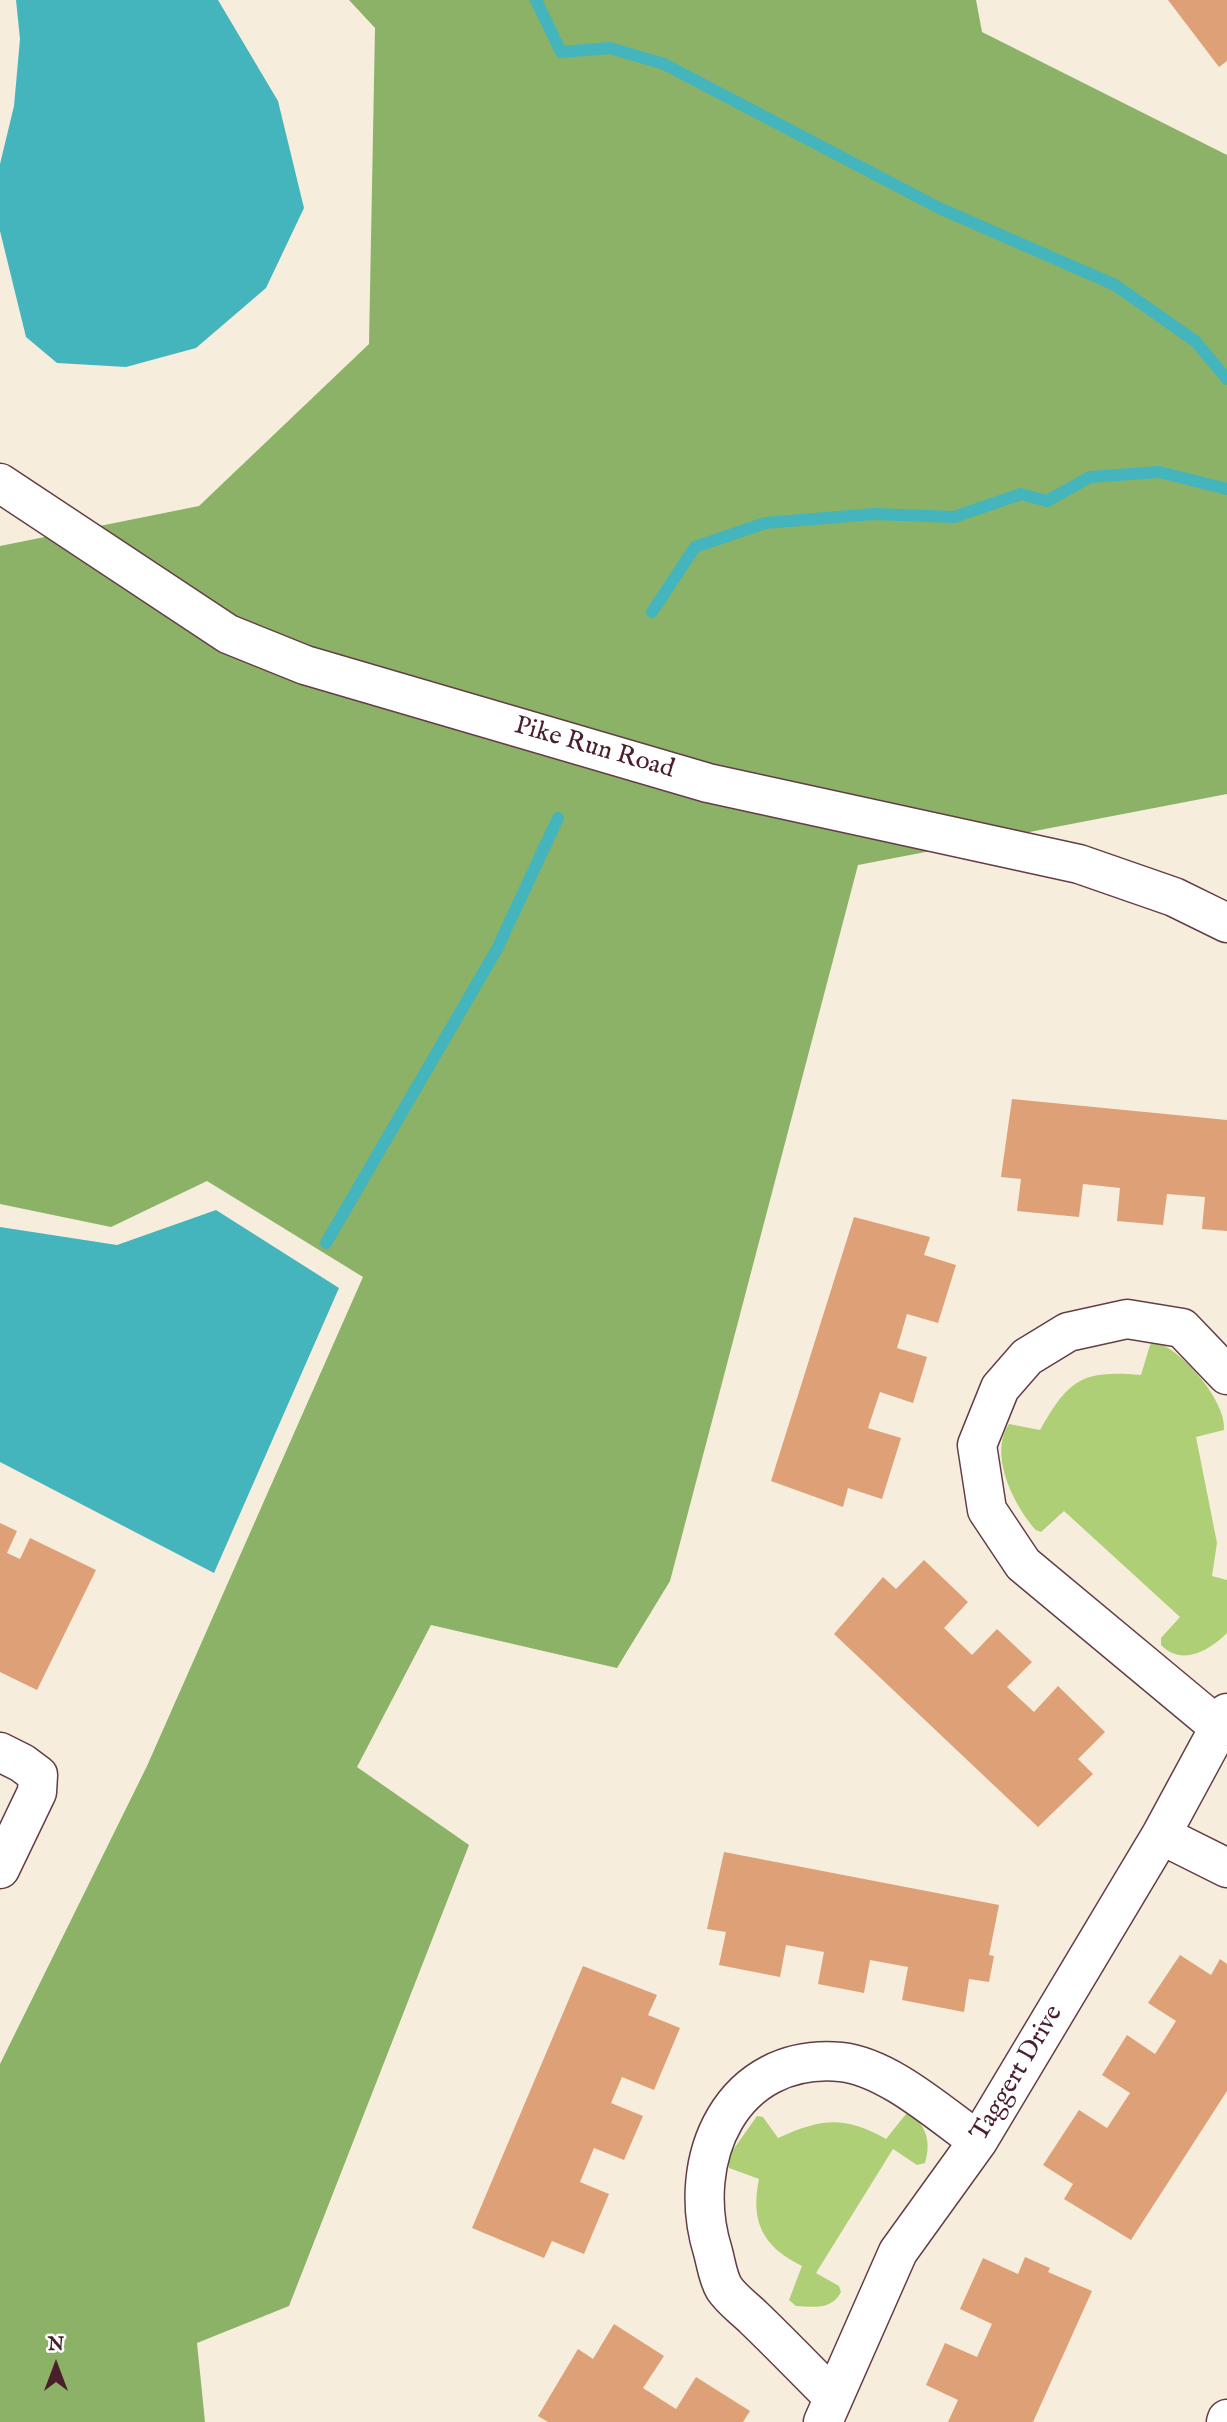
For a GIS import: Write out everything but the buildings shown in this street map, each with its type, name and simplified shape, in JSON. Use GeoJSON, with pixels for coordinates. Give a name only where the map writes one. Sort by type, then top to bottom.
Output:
{"type":"FeatureCollection","features":[{"type":"Feature","properties":{"kind":"street","name":"Pike Run Road"},"geometry":{"type":"LineString","coordinates":[[0,483],[228,634],[305,665],[708,783],[1079,864],[1174,897],[1227,923]]}},
{"type":"Feature","properties":{"kind":"street","name":"Taggert Drive"},"geometry":{"type":"LineString","coordinates":[[828,2409],[898,2252],[978,2141],[1161,1835],[1223,1721],[1023,1564],[987,1510],[977,1445],[1000,1388],[1027,1357],[1068,1332],[1127,1319],[1182,1328],[1227,1376]]}},
{"type":"Feature","properties":{"kind":"street"},"geometry":{"type":"LineString","coordinates":[[0,1752],[22,1763],[38,1776],[37,1792],[0,1869]]}},
{"type":"Feature","properties":{"kind":"street"},"geometry":{"type":"LineString","coordinates":[[1161,1835],[1227,1868]]}},
{"type":"Feature","properties":{"kind":"street"},"geometry":{"type":"LineString","coordinates":[[828,2409],[724,2288],[707,2232],[703,2196],[711,2144],[727,2114],[751,2084],[792,2066],[819,2061],[844,2063],[891,2079],[978,2141]]}},
{"type":"Feature","properties":{"kind":"green space"},"geometry":{"type":"Polygon","coordinates":[[[349,0],[976,0],[982,32],[1227,155],[1227,794],[858,865],[670,1581],[617,1668],[431,1625],[357,1767],[469,1845],[289,2306],[197,2343],[205,2422],[0,2422],[0,2064],[147,1766],[363,1277],[207,1181],[111,1227],[0,1204],[0,546],[199,506],[369,344],[375,28],[349,0]]]}},
{"type":"Feature","properties":{"kind":"green space"},"geometry":{"type":"Polygon","coordinates":[[[1154,1342],[1176,1354],[1200,1377],[1223,1418],[1224,1430],[1196,1437],[1217,1543],[1212,1576],[1227,1580],[1227,1633],[1196,1654],[1178,1655],[1161,1645],[1161,1638],[1180,1617],[1064,1511],[1041,1532],[1036,1530],[1012,1494],[1006,1479],[1001,1450],[1003,1436],[1009,1424],[1040,1430],[1060,1399],[1079,1381],[1104,1374],[1141,1375],[1150,1345],[1154,1342]]]}},
{"type":"Feature","properties":{"kind":"green space"},"geometry":{"type":"Polygon","coordinates":[[[906,2114],[912,2114],[924,2130],[928,2149],[925,2163],[917,2165],[893,2149],[816,2273],[839,2286],[841,2292],[828,2305],[796,2306],[789,2300],[802,2266],[778,2250],[762,2232],[756,2208],[759,2179],[729,2168],[728,2157],[757,2116],[763,2117],[778,2138],[807,2127],[832,2122],[857,2126],[886,2139],[906,2114]]]}},
{"type":"Feature","properties":{"kind":"water"},"geometry":{"type":"Polygon","coordinates":[[[16,0],[218,0],[278,101],[304,208],[266,288],[196,348],[126,367],[57,363],[26,337],[0,231],[0,164],[14,106],[20,39],[16,0]]]}},
{"type":"Feature","properties":{"kind":"water"},"geometry":{"type":"Polygon","coordinates":[[[216,1210],[339,1288],[214,1573],[0,1462],[0,1227],[117,1245],[216,1210]]]}},
{"type":"Feature","properties":{"kind":"waterway"},"geometry":{"type":"LineString","coordinates":[[536,0],[561,52],[610,48],[664,64],[939,208],[1115,285],[1195,341],[1227,379]]}},
{"type":"Feature","properties":{"kind":"waterway"},"geometry":{"type":"LineString","coordinates":[[652,612],[695,547],[765,523],[874,514],[954,517],[1021,494],[1047,501],[1090,477],[1159,472],[1227,489]]}},
{"type":"Feature","properties":{"kind":"waterway"},"geometry":{"type":"LineString","coordinates":[[326,1243],[497,949],[558,818]]}}]}
